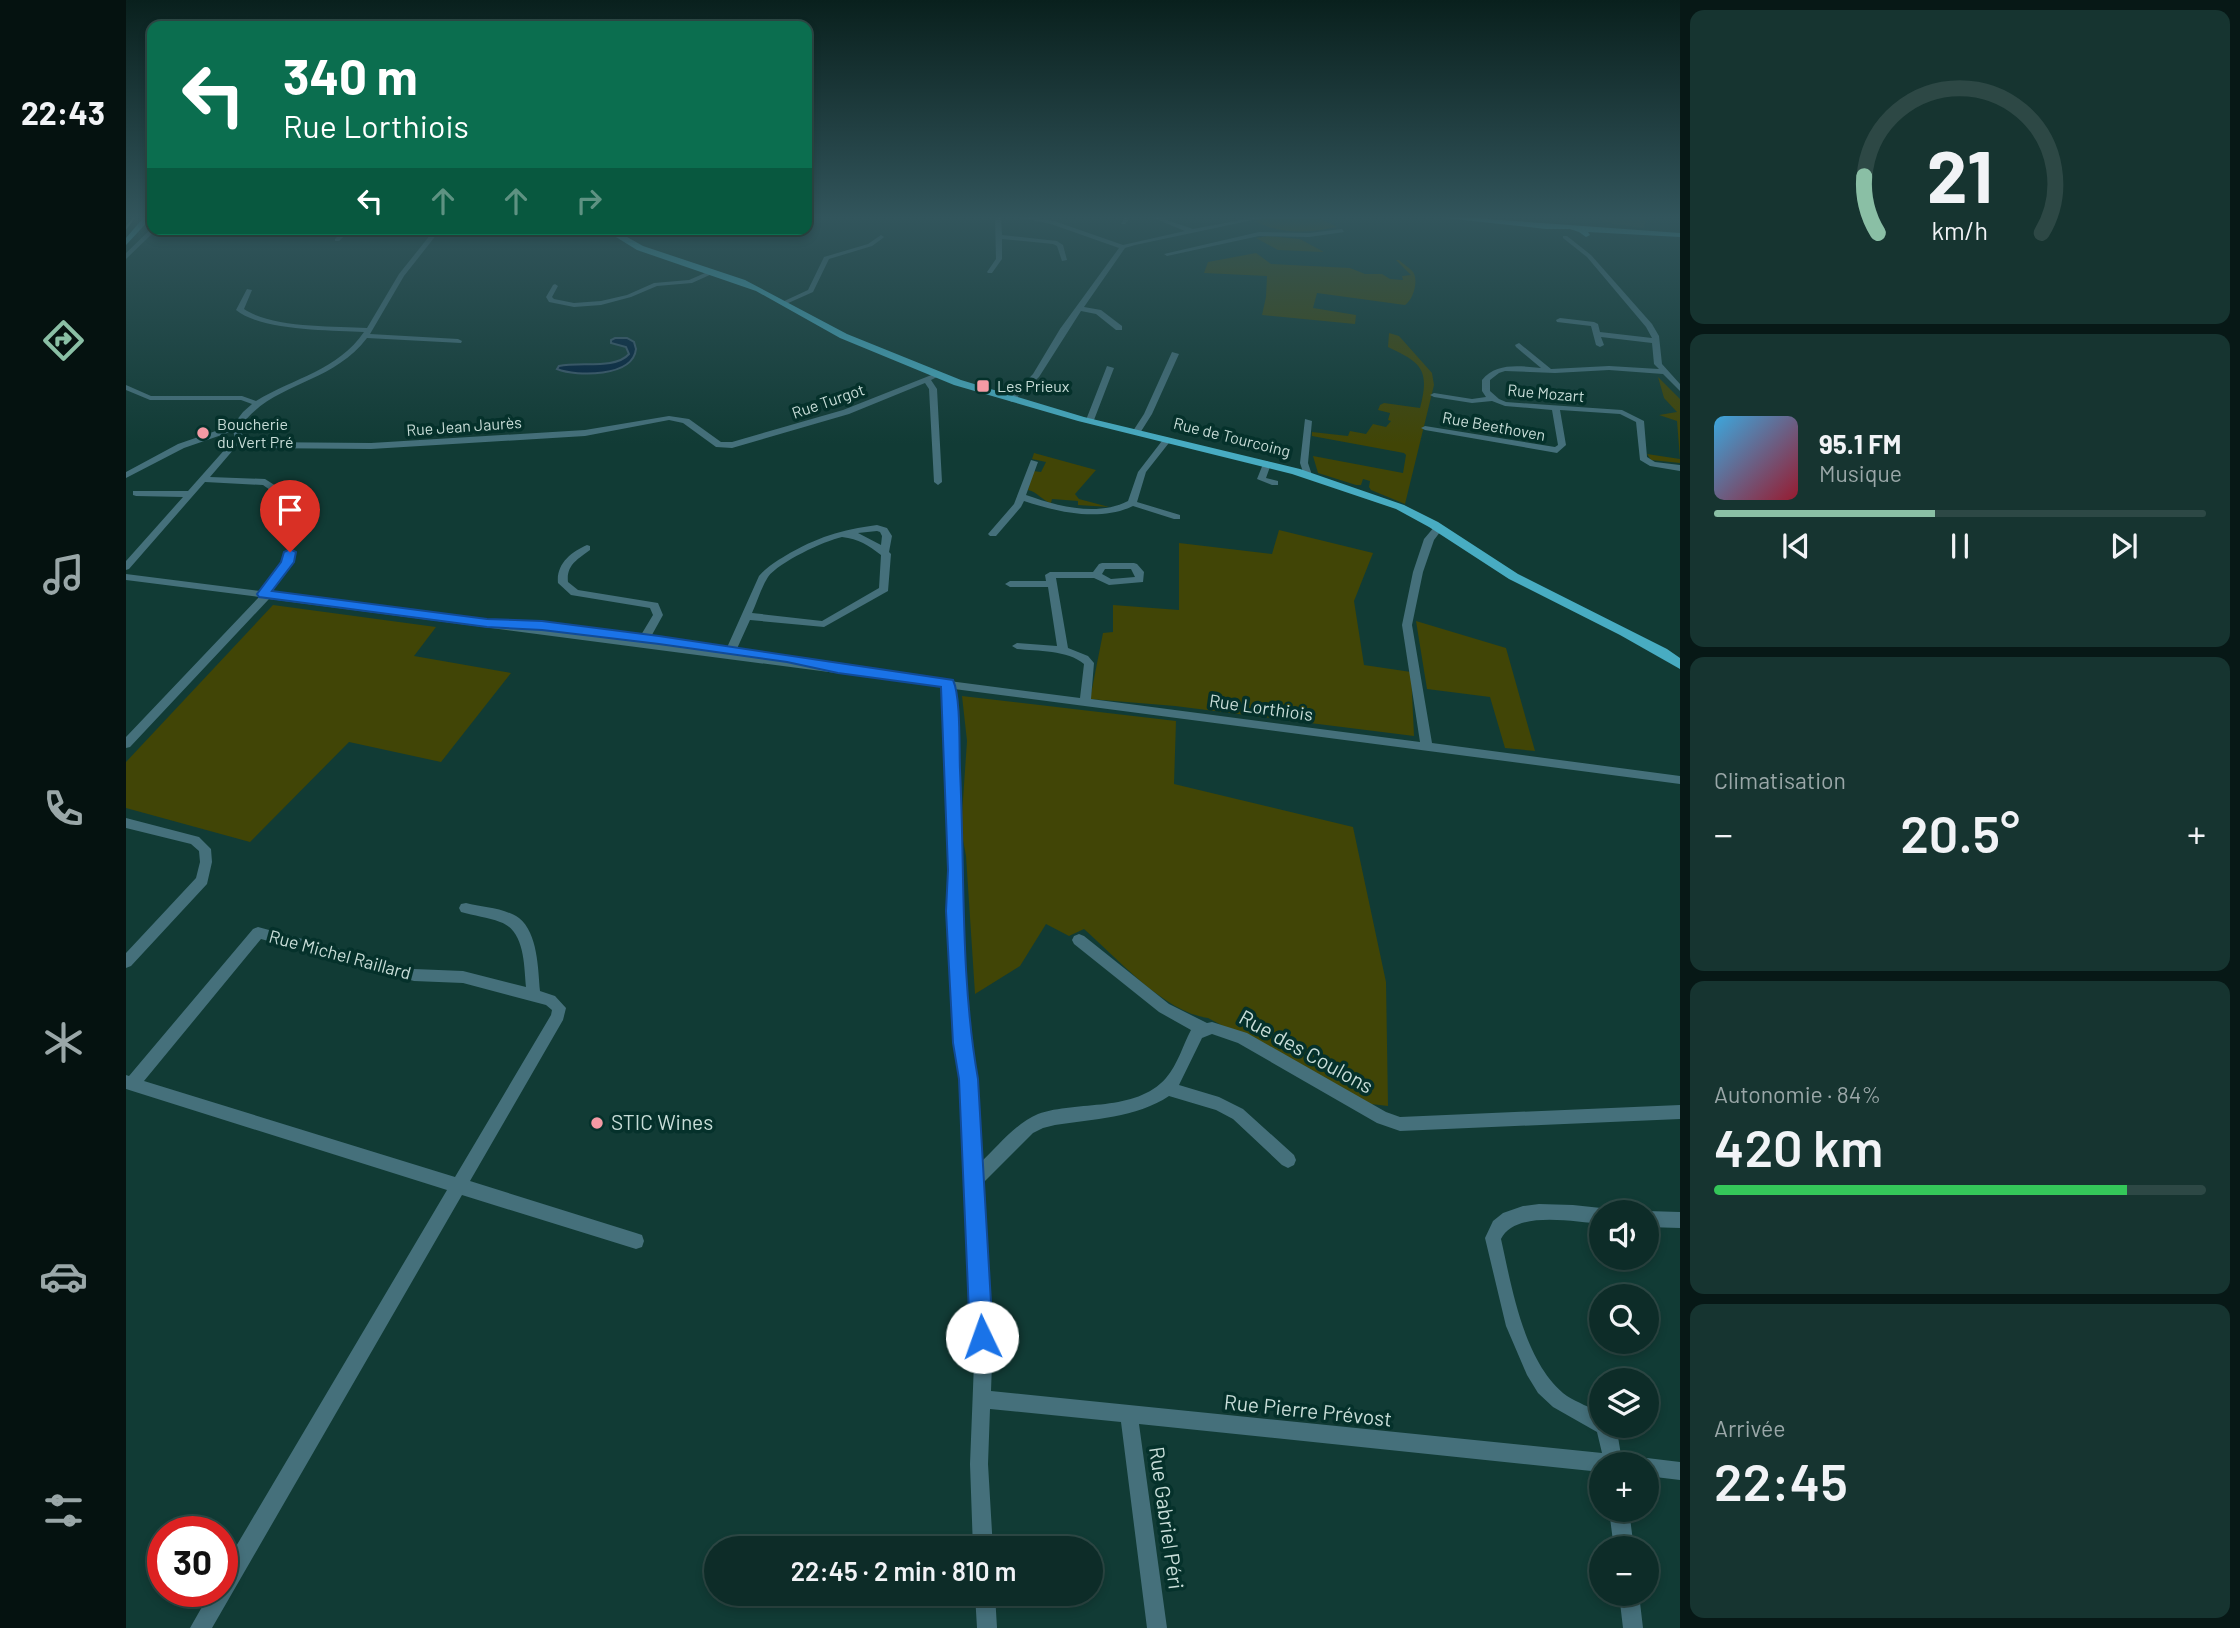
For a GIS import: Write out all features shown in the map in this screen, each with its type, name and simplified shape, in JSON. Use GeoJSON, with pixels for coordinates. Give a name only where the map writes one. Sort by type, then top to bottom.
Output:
{"type":"FeatureCollection","features":[{"type":"Feature","properties":{"kind":"main road","name":"Rue de Tourcoing"},"geometry":{"type":"LineString","coordinates":[[766,293],[835,332],[1012,400],[1308,475],[1399,507],[1438,528],[1535,589],[1678,657]]}},
{"type":"Feature","properties":{"kind":"street"},"geometry":{"type":"LineString","coordinates":[[248,293],[240,310],[247,315],[288,324],[458,341]]}},
{"type":"Feature","properties":{"kind":"street"},"geometry":{"type":"LineString","coordinates":[[126,475],[181,446],[236,427],[255,403],[323,373],[348,355],[367,333],[390,293]]}},
{"type":"Feature","properties":{"kind":"street"},"geometry":{"type":"LineString","coordinates":[[551,293],[551,301],[590,305],[635,293]]}},
{"type":"Feature","properties":{"kind":"street"},"geometry":{"type":"LineString","coordinates":[[784,303],[806,293]]}},
{"type":"Feature","properties":{"kind":"street"},"geometry":{"type":"LineString","coordinates":[[1012,400],[1036,375],[1058,337],[1090,293]]}},
{"type":"Feature","properties":{"kind":"street"},"geometry":{"type":"LineString","coordinates":[[1621,293],[1649,326],[1655,341],[1657,360],[1680,389]]}},
{"type":"Feature","properties":{"kind":"street"},"geometry":{"type":"LineString","coordinates":[[1079,308],[1098,312],[1119,328]]}},
{"type":"Feature","properties":{"kind":"street"},"geometry":{"type":"LineString","coordinates":[[1560,320],[1594,324],[1600,345]]}},
{"type":"Feature","properties":{"kind":"street"},"geometry":{"type":"LineString","coordinates":[[1597,334],[1655,341]]}},
{"type":"Feature","properties":{"kind":"street"},"geometry":{"type":"LineString","coordinates":[[1519,345],[1549,371]]}},
{"type":"Feature","properties":{"kind":"street"},"geometry":{"type":"LineString","coordinates":[[1137,431],[1148,414],[1175,354]]}},
{"type":"Feature","properties":{"kind":"street"},"geometry":{"type":"LineString","coordinates":[[1090,420],[1110,368]]}},
{"type":"Feature","properties":{"kind":"street","name":"Rue Mozart"},"geometry":{"type":"LineString","coordinates":[[1664,372],[1606,368],[1549,371],[1515,368],[1495,372],[1487,379],[1484,387],[1490,399],[1513,406],[1622,412],[1634,416],[1640,421],[1643,458],[1653,464],[1680,468]]}},
{"type":"Feature","properties":{"kind":"street","name":"Rue Turgot"},"geometry":{"type":"LineString","coordinates":[[725,446],[762,438],[833,416],[939,374]]}},
{"type":"Feature","properties":{"kind":"street"},"geometry":{"type":"LineString","coordinates":[[926,379],[933,389],[938,482]]}},
{"type":"Feature","properties":{"kind":"street"},"geometry":{"type":"LineString","coordinates":[[126,387],[150,398],[242,398],[255,403]]}},
{"type":"Feature","properties":{"kind":"street"},"geometry":{"type":"LineString","coordinates":[[1434,395],[1472,401],[1490,399]]}},
{"type":"Feature","properties":{"kind":"street","name":"Rue Beethoven"},"geometry":{"type":"LineString","coordinates":[[1425,428],[1556,450],[1562,445],[1556,408]]}},
{"type":"Feature","properties":{"kind":"street","name":"Rue Jean Jaurès"},"geometry":{"type":"LineString","coordinates":[[239,438],[247,443],[274,447],[371,446],[585,433],[663,418],[686,422],[714,443],[725,446]]}},
{"type":"Feature","properties":{"kind":"street"},"geometry":{"type":"LineString","coordinates":[[1308,421],[1309,447],[1304,463],[1308,475]]}},
{"type":"Feature","properties":{"kind":"street"},"geometry":{"type":"LineString","coordinates":[[126,567],[239,438],[236,427]]}},
{"type":"Feature","properties":{"kind":"street"},"geometry":{"type":"LineString","coordinates":[[1020,496],[1046,506],[1103,512],[1120,510],[1132,503],[1142,472],[1168,439]]}},
{"type":"Feature","properties":{"kind":"street"},"geometry":{"type":"LineString","coordinates":[[992,534],[1015,509],[1034,462]]}},
{"type":"Feature","properties":{"kind":"street"},"geometry":{"type":"LineString","coordinates":[[1267,464],[1261,479],[1275,483]]}},
{"type":"Feature","properties":{"kind":"street"},"geometry":{"type":"LineString","coordinates":[[204,480],[265,482],[273,488]]}},
{"type":"Feature","properties":{"kind":"street"},"geometry":{"type":"LineString","coordinates":[[136,493],[191,494]]}},
{"type":"Feature","properties":{"kind":"street"},"geometry":{"type":"LineString","coordinates":[[1132,503],[1177,517]]}},
{"type":"Feature","properties":{"kind":"street"},"geometry":{"type":"LineString","coordinates":[[730,653],[769,570],[828,536],[841,533],[877,528],[884,530],[887,536],[884,552]]}},
{"type":"Feature","properties":{"kind":"street"},"geometry":{"type":"LineString","coordinates":[[1427,748],[1407,625],[1429,539],[1438,528]]}},
{"type":"Feature","properties":{"kind":"street"},"geometry":{"type":"LineString","coordinates":[[746,616],[814,625],[829,623],[884,589],[887,556],[884,552],[853,534],[841,533]]}},
{"type":"Feature","properties":{"kind":"street"},"geometry":{"type":"LineString","coordinates":[[587,548],[564,568],[561,575],[563,583],[575,593],[653,605],[658,615],[643,641]]}},
{"type":"Feature","properties":{"kind":"street"},"geometry":{"type":"LineString","coordinates":[[126,744],[266,594],[287,562],[290,552]]}},
{"type":"Feature","properties":{"kind":"street"},"geometry":{"type":"LineString","coordinates":[[1063,649],[1050,575],[1096,575]]}},
{"type":"Feature","properties":{"kind":"street","name":"Rue Lorthiois"},"geometry":{"type":"LineString","coordinates":[[126,576],[643,641],[1680,780]]}},
{"type":"Feature","properties":{"kind":"street"},"geometry":{"type":"LineString","coordinates":[[1010,584],[1052,584]]}},
{"type":"Feature","properties":{"kind":"street"},"geometry":{"type":"LineString","coordinates":[[1017,646],[1063,649],[1088,660],[1085,702]]}},
{"type":"Feature","properties":{"kind":"street"},"geometry":{"type":"LineString","coordinates":[[948,683],[957,870],[955,911],[962,1043],[968,1079],[983,1363],[979,1464],[982,1536]]}},
{"type":"Feature","properties":{"kind":"street"},"geometry":{"type":"LineString","coordinates":[[126,823],[195,839],[205,849],[206,862],[202,880],[126,962]]}},
{"type":"Feature","properties":{"kind":"street"},"geometry":{"type":"LineString","coordinates":[[466,908],[510,920],[518,926],[531,959],[533,995]]}},
{"type":"Feature","properties":{"kind":"street","name":"Rue Michel Raillard"},"geometry":{"type":"LineString","coordinates":[[238,1563],[458,1186],[559,1012],[557,1005],[550,1000],[533,995],[463,977],[414,975],[258,933],[129,1083],[458,1186]]}},
{"type":"Feature","properties":{"kind":"street"},"geometry":{"type":"LineString","coordinates":[[1079,940],[1164,1008],[1204,1029]]}},
{"type":"Feature","properties":{"kind":"street"},"geometry":{"type":"LineString","coordinates":[[973,1181],[1028,1128],[1040,1121],[1153,1098],[1167,1088],[1197,1033],[1204,1029]]}},
{"type":"Feature","properties":{"kind":"street","name":"Rue des Coulons"},"geometry":{"type":"LineString","coordinates":[[1204,1029],[1220,1029],[1242,1038],[1382,1118],[1400,1124],[1680,1112]]}},
{"type":"Feature","properties":{"kind":"street"},"geometry":{"type":"LineString","coordinates":[[1167,1088],[1219,1104],[1238,1114],[1288,1160]]}},
{"type":"Feature","properties":{"kind":"street"},"geometry":{"type":"LineString","coordinates":[[458,1186],[636,1241]]}},
{"type":"Feature","properties":{"kind":"street"},"geometry":{"type":"LineString","coordinates":[[1589,1216],[1518,1214],[1501,1221],[1495,1228],[1493,1238],[1518,1331],[1531,1367],[1560,1402],[1589,1418]]}},
{"type":"Feature","properties":{"kind":"street"},"geometry":{"type":"LineString","coordinates":[[1659,1219],[1680,1220]]}},
{"type":"Feature","properties":{"kind":"street","name":"Rue Pierre Prévost"},"geometry":{"type":"LineString","coordinates":[[982,1399],[1589,1461]]}},
{"type":"Feature","properties":{"kind":"street","name":"Rue Gabriel Péri"},"geometry":{"type":"LineString","coordinates":[[1129,1415],[1157,1628]]}},
{"type":"Feature","properties":{"kind":"street"},"geometry":{"type":"LineString","coordinates":[[1659,1468],[1680,1471]]}},
{"type":"Feature","properties":{"kind":"street"},"geometry":{"type":"LineString","coordinates":[[986,1606],[987,1628]]}},
{"type":"Feature","properties":{"kind":"street"},"geometry":{"type":"LineString","coordinates":[[1630,1606],[1633,1628]]}},
{"type":"Feature","properties":{"kind":"street","name":"Rue Michel Raillard"},"geometry":{"type":"LineString","coordinates":[[200,1628],[212,1607]]}},
{"type":"Feature","properties":{"kind":"shaded area"},"geometry":{"type":"Polygon","coordinates":[[[1266,293],[1413,293],[1405,305],[1317,293],[1313,308],[1356,315],[1355,324],[1262,315],[1266,293]]]}},
{"type":"Feature","properties":{"kind":"shaded area"},"geometry":{"type":"Polygon","coordinates":[[[1389,333],[1399,336],[1432,373],[1434,385],[1405,504],[1371,490],[1370,481],[1363,479],[1361,485],[1356,485],[1318,473],[1313,456],[1403,473],[1404,453],[1312,436],[1312,432],[1348,436],[1350,431],[1366,434],[1373,424],[1386,427],[1391,421],[1388,420],[1390,413],[1378,410],[1384,403],[1420,408],[1423,376],[1416,363],[1388,347],[1389,333]]]}},
{"type":"Feature","properties":{"kind":"shaded area"},"geometry":{"type":"Polygon","coordinates":[[[1658,377],[1680,399],[1680,459],[1677,421],[1659,415],[1677,412],[1664,398],[1658,377]]]}},
{"type":"Feature","properties":{"kind":"shaded area"},"geometry":{"type":"Polygon","coordinates":[[[1034,453],[1096,470],[1075,494],[1079,499],[1109,507],[1078,505],[1078,501],[1052,499],[1051,503],[1028,490],[1033,471],[1041,472],[1046,462],[1032,459],[1034,453]]]}},
{"type":"Feature","properties":{"kind":"shaded area"},"geometry":{"type":"Polygon","coordinates":[[[1647,454],[1680,459],[1680,463],[1651,460],[1647,454]]]}},
{"type":"Feature","properties":{"kind":"shaded area"},"geometry":{"type":"Polygon","coordinates":[[[1279,530],[1373,553],[1354,601],[1364,665],[1411,672],[1414,736],[1175,706],[1090,699],[1103,633],[1113,632],[1113,605],[1179,610],[1179,543],[1272,554],[1279,530]]]}},
{"type":"Feature","properties":{"kind":"shaded area"},"geometry":{"type":"Polygon","coordinates":[[[273,605],[436,627],[414,656],[511,673],[441,762],[349,742],[250,842],[126,808],[126,762],[273,605]]]}},
{"type":"Feature","properties":{"kind":"shaded area"},"geometry":{"type":"Polygon","coordinates":[[[1416,621],[1506,648],[1535,751],[1505,748],[1490,697],[1427,689],[1416,621]]]}},
{"type":"Feature","properties":{"kind":"shaded area"},"geometry":{"type":"Polygon","coordinates":[[[962,696],[1176,721],[1174,784],[1353,827],[1386,982],[1388,1106],[1371,1104],[1208,1018],[1175,1006],[1142,982],[1084,929],[1069,936],[1046,924],[1020,966],[975,994],[966,856],[961,829],[967,741],[962,696]]]}},
{"type":"Feature","properties":{"kind":"water"},"geometry":{"type":"Polygon","coordinates":[[[615,338],[627,338],[634,342],[636,349],[633,358],[625,365],[615,370],[590,374],[557,369],[559,366],[606,364],[623,359],[629,354],[626,347],[611,343],[615,338]]]}},
{"type":"Feature","properties":{"kind":"place","name":"Les Prieux"},"geometry":{"type":"Point","coordinates":[983,386]}},
{"type":"Feature","properties":{"kind":"place","name":"Boucherie du Vert Pré"},"geometry":{"type":"Point","coordinates":[203,433]}},
{"type":"Feature","properties":{"kind":"place","name":"STIC Wines"},"geometry":{"type":"Point","coordinates":[597,1123]}},
{"type":"Feature","properties":{"kind":"route"},"geometry":{"type":"LineString","coordinates":[[290,552],[289,559],[263,594],[487,623],[542,625],[659,640],[787,657],[838,669],[948,683],[957,870],[954,897],[962,1043],[968,1079],[982,1337]]}}]}
